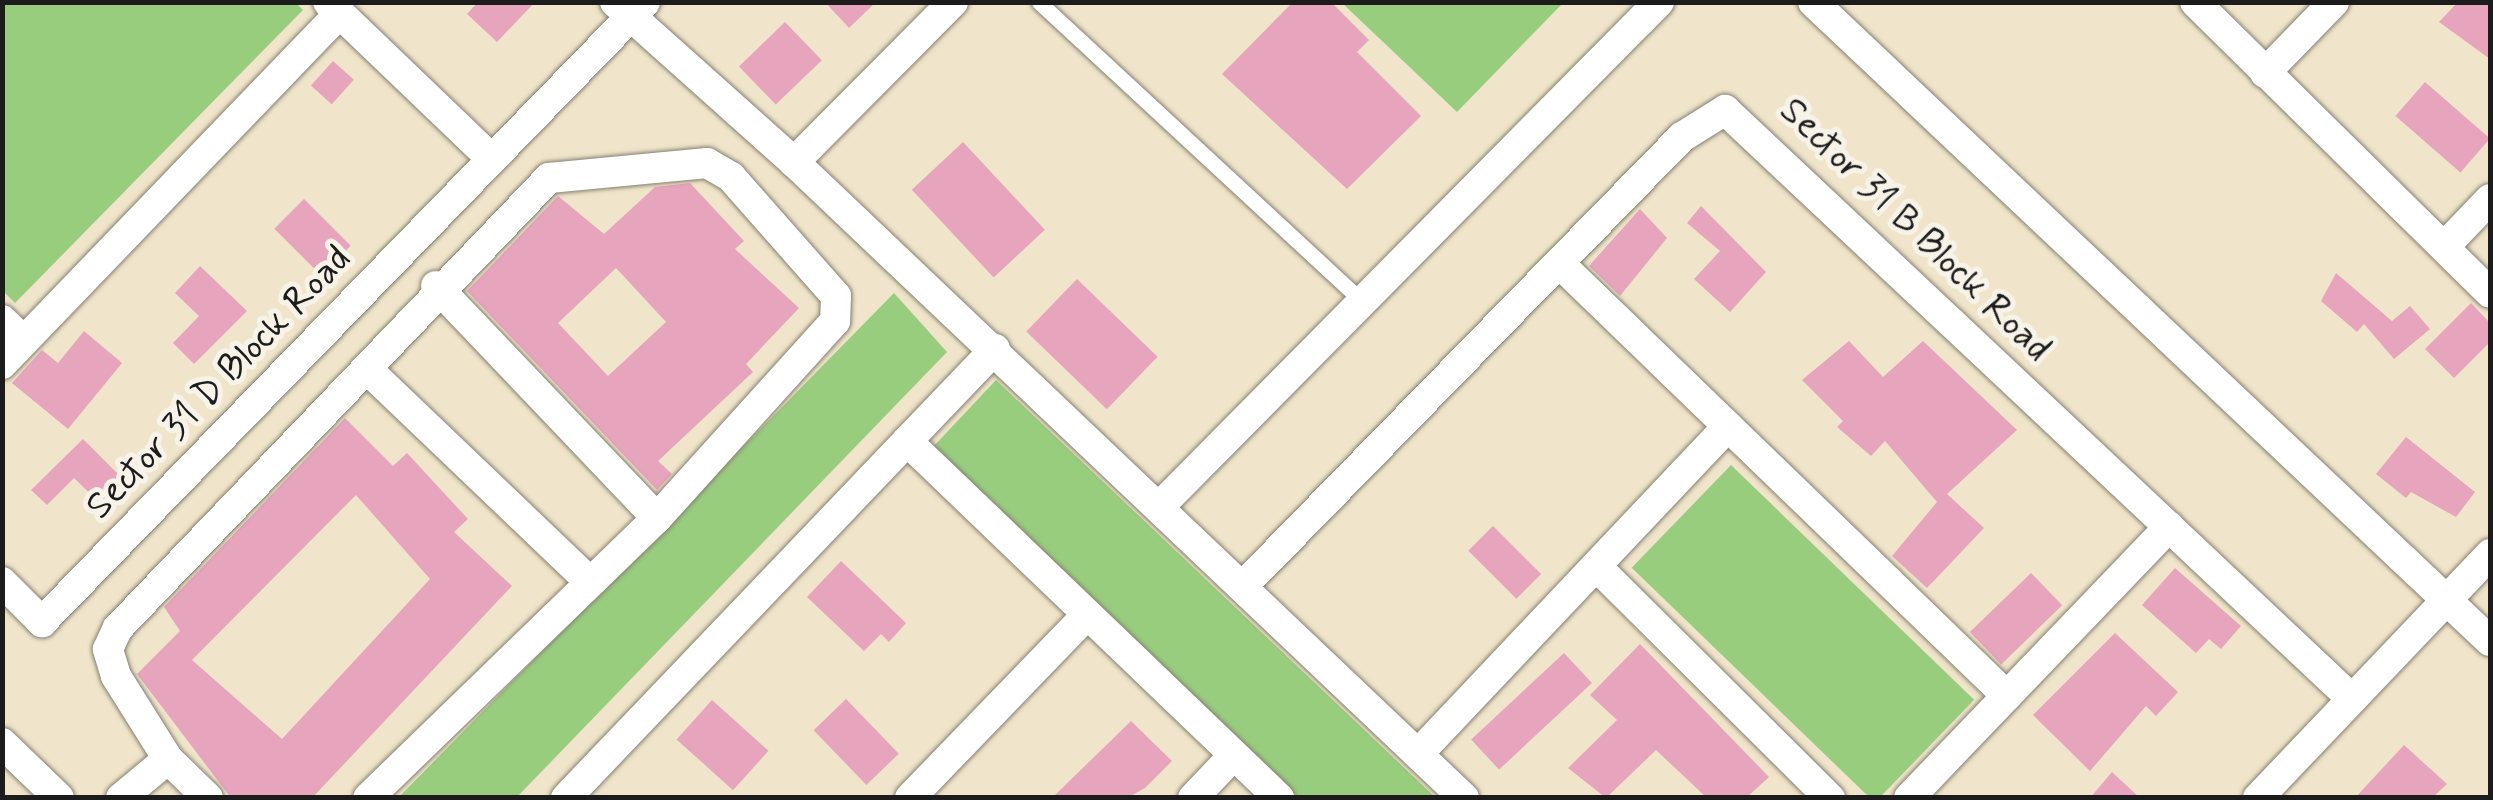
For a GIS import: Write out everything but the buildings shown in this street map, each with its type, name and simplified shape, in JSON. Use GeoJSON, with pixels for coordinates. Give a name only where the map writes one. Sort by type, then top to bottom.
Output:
{"type":"FeatureCollection","features":[{"type":"Feature","properties":{"kind":"street"},"geometry":{"type":"LineString","coordinates":[[794,162],[952,2]]}},
{"type":"Feature","properties":{"kind":"street"},"geometry":{"type":"LineString","coordinates":[[1161,506],[1658,2]]}},
{"type":"Feature","properties":{"kind":"street"},"geometry":{"type":"LineString","coordinates":[[1813,2],[2490,641]]}},
{"type":"Feature","properties":{"kind":"street"},"geometry":{"type":"LineString","coordinates":[[2195,2],[2490,293]]}},
{"type":"Feature","properties":{"kind":"street"},"geometry":{"type":"LineString","coordinates":[[2266,73],[2334,2]]}},
{"type":"Feature","properties":{"kind":"street","name":"Sector 31 D Block Road"},"geometry":{"type":"LineString","coordinates":[[2,582],[42,622],[492,159],[630,7],[1243,586]]}},
{"type":"Feature","properties":{"kind":"street"},"geometry":{"type":"LineString","coordinates":[[2,364],[14,330],[334,8],[492,159]]}},
{"type":"Feature","properties":{"kind":"street","name":"Sector 31 B Block Road"},"geometry":{"type":"LineString","coordinates":[[1243,586],[1682,138],[1725,110],[2352,699]]}},
{"type":"Feature","properties":{"kind":"street"},"geometry":{"type":"LineString","coordinates":[[205,796],[168,759],[116,676],[108,650],[118,628],[367,368],[436,286],[560,172],[646,174],[707,163],[731,178],[836,296],[835,320],[656,518],[368,798]]}},
{"type":"Feature","properties":{"kind":"street"},"geometry":{"type":"LineString","coordinates":[[2444,247],[2490,199]]}},
{"type":"Feature","properties":{"kind":"street"},"geometry":{"type":"LineString","coordinates":[[1559,264],[2007,696]]}},
{"type":"Feature","properties":{"kind":"street"},"geometry":{"type":"LineString","coordinates":[[436,286],[656,518]]}},
{"type":"Feature","properties":{"kind":"street"},"geometry":{"type":"LineString","coordinates":[[566,798],[995,349]]}},
{"type":"Feature","properties":{"kind":"street"},"geometry":{"type":"LineString","coordinates":[[367,368],[589,580]]}},
{"type":"Feature","properties":{"kind":"street"},"geometry":{"type":"LineString","coordinates":[[1418,754],[1728,426]]}},
{"type":"Feature","properties":{"kind":"street"},"geometry":{"type":"LineString","coordinates":[[907,441],[1279,798]]}},
{"type":"Feature","properties":{"kind":"street"},"geometry":{"type":"LineString","coordinates":[[1909,798],[2169,527]]}},
{"type":"Feature","properties":{"kind":"street"},"geometry":{"type":"LineString","coordinates":[[2258,798],[2490,554]]}},
{"type":"Feature","properties":{"kind":"street"},"geometry":{"type":"LineString","coordinates":[[1596,566],[1830,798]]}},
{"type":"Feature","properties":{"kind":"street"},"geometry":{"type":"LineString","coordinates":[[1243,586],[1464,798]]}},
{"type":"Feature","properties":{"kind":"street"},"geometry":{"type":"LineString","coordinates":[[910,798],[1087,615]]}},
{"type":"Feature","properties":{"kind":"street"},"geometry":{"type":"LineString","coordinates":[[2,743],[59,798]]}},
{"type":"Feature","properties":{"kind":"street"},"geometry":{"type":"LineString","coordinates":[[1194,798],[1234,755]]}},
{"type":"Feature","properties":{"kind":"street"},"geometry":{"type":"LineString","coordinates":[[121,798],[168,759]]}},
{"type":"Feature","properties":{"kind":"lane"},"geometry":{"type":"LineString","coordinates":[[1039,2],[1363,302]]}},
{"type":"Feature","properties":{"kind":"green space"},"geometry":{"type":"Polygon","coordinates":[[[295,2],[303,10],[15,303],[3,291],[3,3],[295,2]]]}},
{"type":"Feature","properties":{"kind":"green space"},"geometry":{"type":"Polygon","coordinates":[[[1342,3],[1563,3],[1457,112],[1342,3]]]}},
{"type":"Feature","properties":{"kind":"green space"},"geometry":{"type":"Polygon","coordinates":[[[894,293],[947,352],[517,797],[398,798],[894,293]]]}},
{"type":"Feature","properties":{"kind":"green space"},"geometry":{"type":"Polygon","coordinates":[[[996,380],[1435,797],[1298,797],[931,449],[996,380]]]}},
{"type":"Feature","properties":{"kind":"green space"},"geometry":{"type":"Polygon","coordinates":[[[1731,465],[1974,700],[1879,798],[1870,798],[1632,568],[1731,465]]]}}]}
